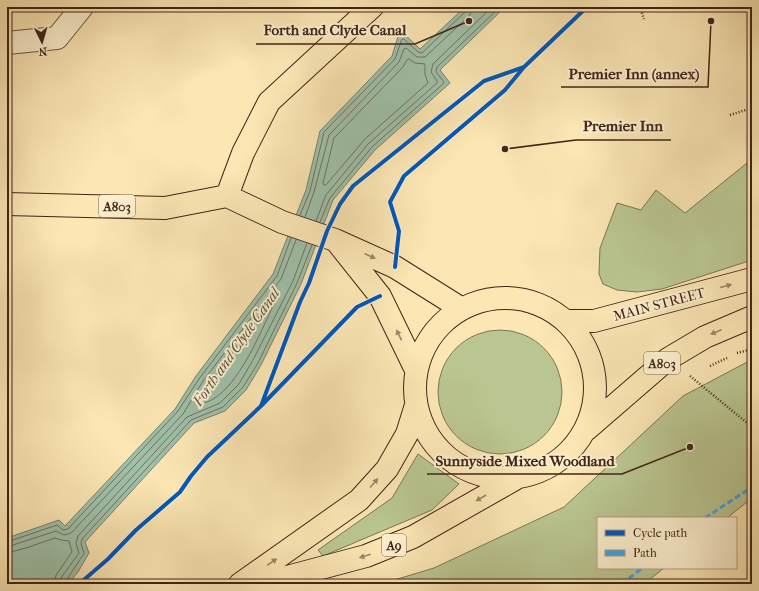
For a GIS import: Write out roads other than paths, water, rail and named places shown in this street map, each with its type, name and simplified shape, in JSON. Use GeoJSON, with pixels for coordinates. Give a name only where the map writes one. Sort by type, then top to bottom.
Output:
{"type":"FeatureCollection","features":[{"type":"Feature","properties":{"kind":"main road"},"geometry":{"type":"LineString","coordinates":[[372,7],[269,102],[243,153],[227,196],[282,222],[335,240],[395,266],[462,309]]}},
{"type":"Feature","properties":{"kind":"main road","name":"A803"},"geometry":{"type":"LineString","coordinates":[[7,204],[165,208],[227,196]]}},
{"type":"Feature","properties":{"kind":"main road"},"geometry":{"type":"LineString","coordinates":[[335,240],[380,296],[416,370]]}},
{"type":"Feature","properties":{"kind":"main road","name":"MAIN STREET"},"geometry":{"type":"LineString","coordinates":[[566,321],[594,321],[752,280]]}},
{"type":"Feature","properties":{"kind":"main road"},"geometry":{"type":"LineString","coordinates":[[512,297],[541,305],[557,312],[584,344],[594,372],[595,401],[586,430],[568,454],[544,470],[515,479],[484,477],[459,466],[433,445],[418,419],[413,389],[421,352],[435,330],[462,309],[482,300],[512,297]]}},
{"type":"Feature","properties":{"kind":"main road","name":"A803"},"geometry":{"type":"LineString","coordinates":[[586,430],[668,358],[705,337],[752,318]]}},
{"type":"Feature","properties":{"kind":"main road"},"geometry":{"type":"LineString","coordinates":[[240,584],[359,500],[390,464],[407,434],[416,405]]}},
{"type":"Feature","properties":{"kind":"main road","name":"A9"},"geometry":{"type":"LineString","coordinates":[[261,584],[366,556],[413,537],[515,479]]}},
{"type":"Feature","properties":{"kind":"street"},"geometry":{"type":"LineString","coordinates":[[7,44],[57,38],[82,7]]}},
{"type":"Feature","properties":{"kind":"water"},"geometry":{"type":"Polygon","coordinates":[[[465,7],[505,7],[440,70],[450,83],[375,150],[333,200],[301,284],[261,365],[246,390],[225,411],[194,423],[85,542],[89,553],[78,572],[68,584],[7,584],[7,538],[59,520],[65,526],[175,409],[196,376],[273,274],[306,190],[320,131],[392,56],[400,30],[420,49],[465,7]]]}},
{"type":"Feature","properties":{"kind":"place","name":"Forth and Clyde Canal"},"geometry":{"type":"Point","coordinates":[469,21]}},
{"type":"Feature","properties":{"kind":"place","name":"Premier Inn (annex)"},"geometry":{"type":"Point","coordinates":[711,21]}},
{"type":"Feature","properties":{"kind":"place","name":"Premier Inn"},"geometry":{"type":"Point","coordinates":[505,149]}},
{"type":"Feature","properties":{"kind":"place","name":"Sunnyside Mixed Woodland"},"geometry":{"type":"Point","coordinates":[690,447]}}]}
